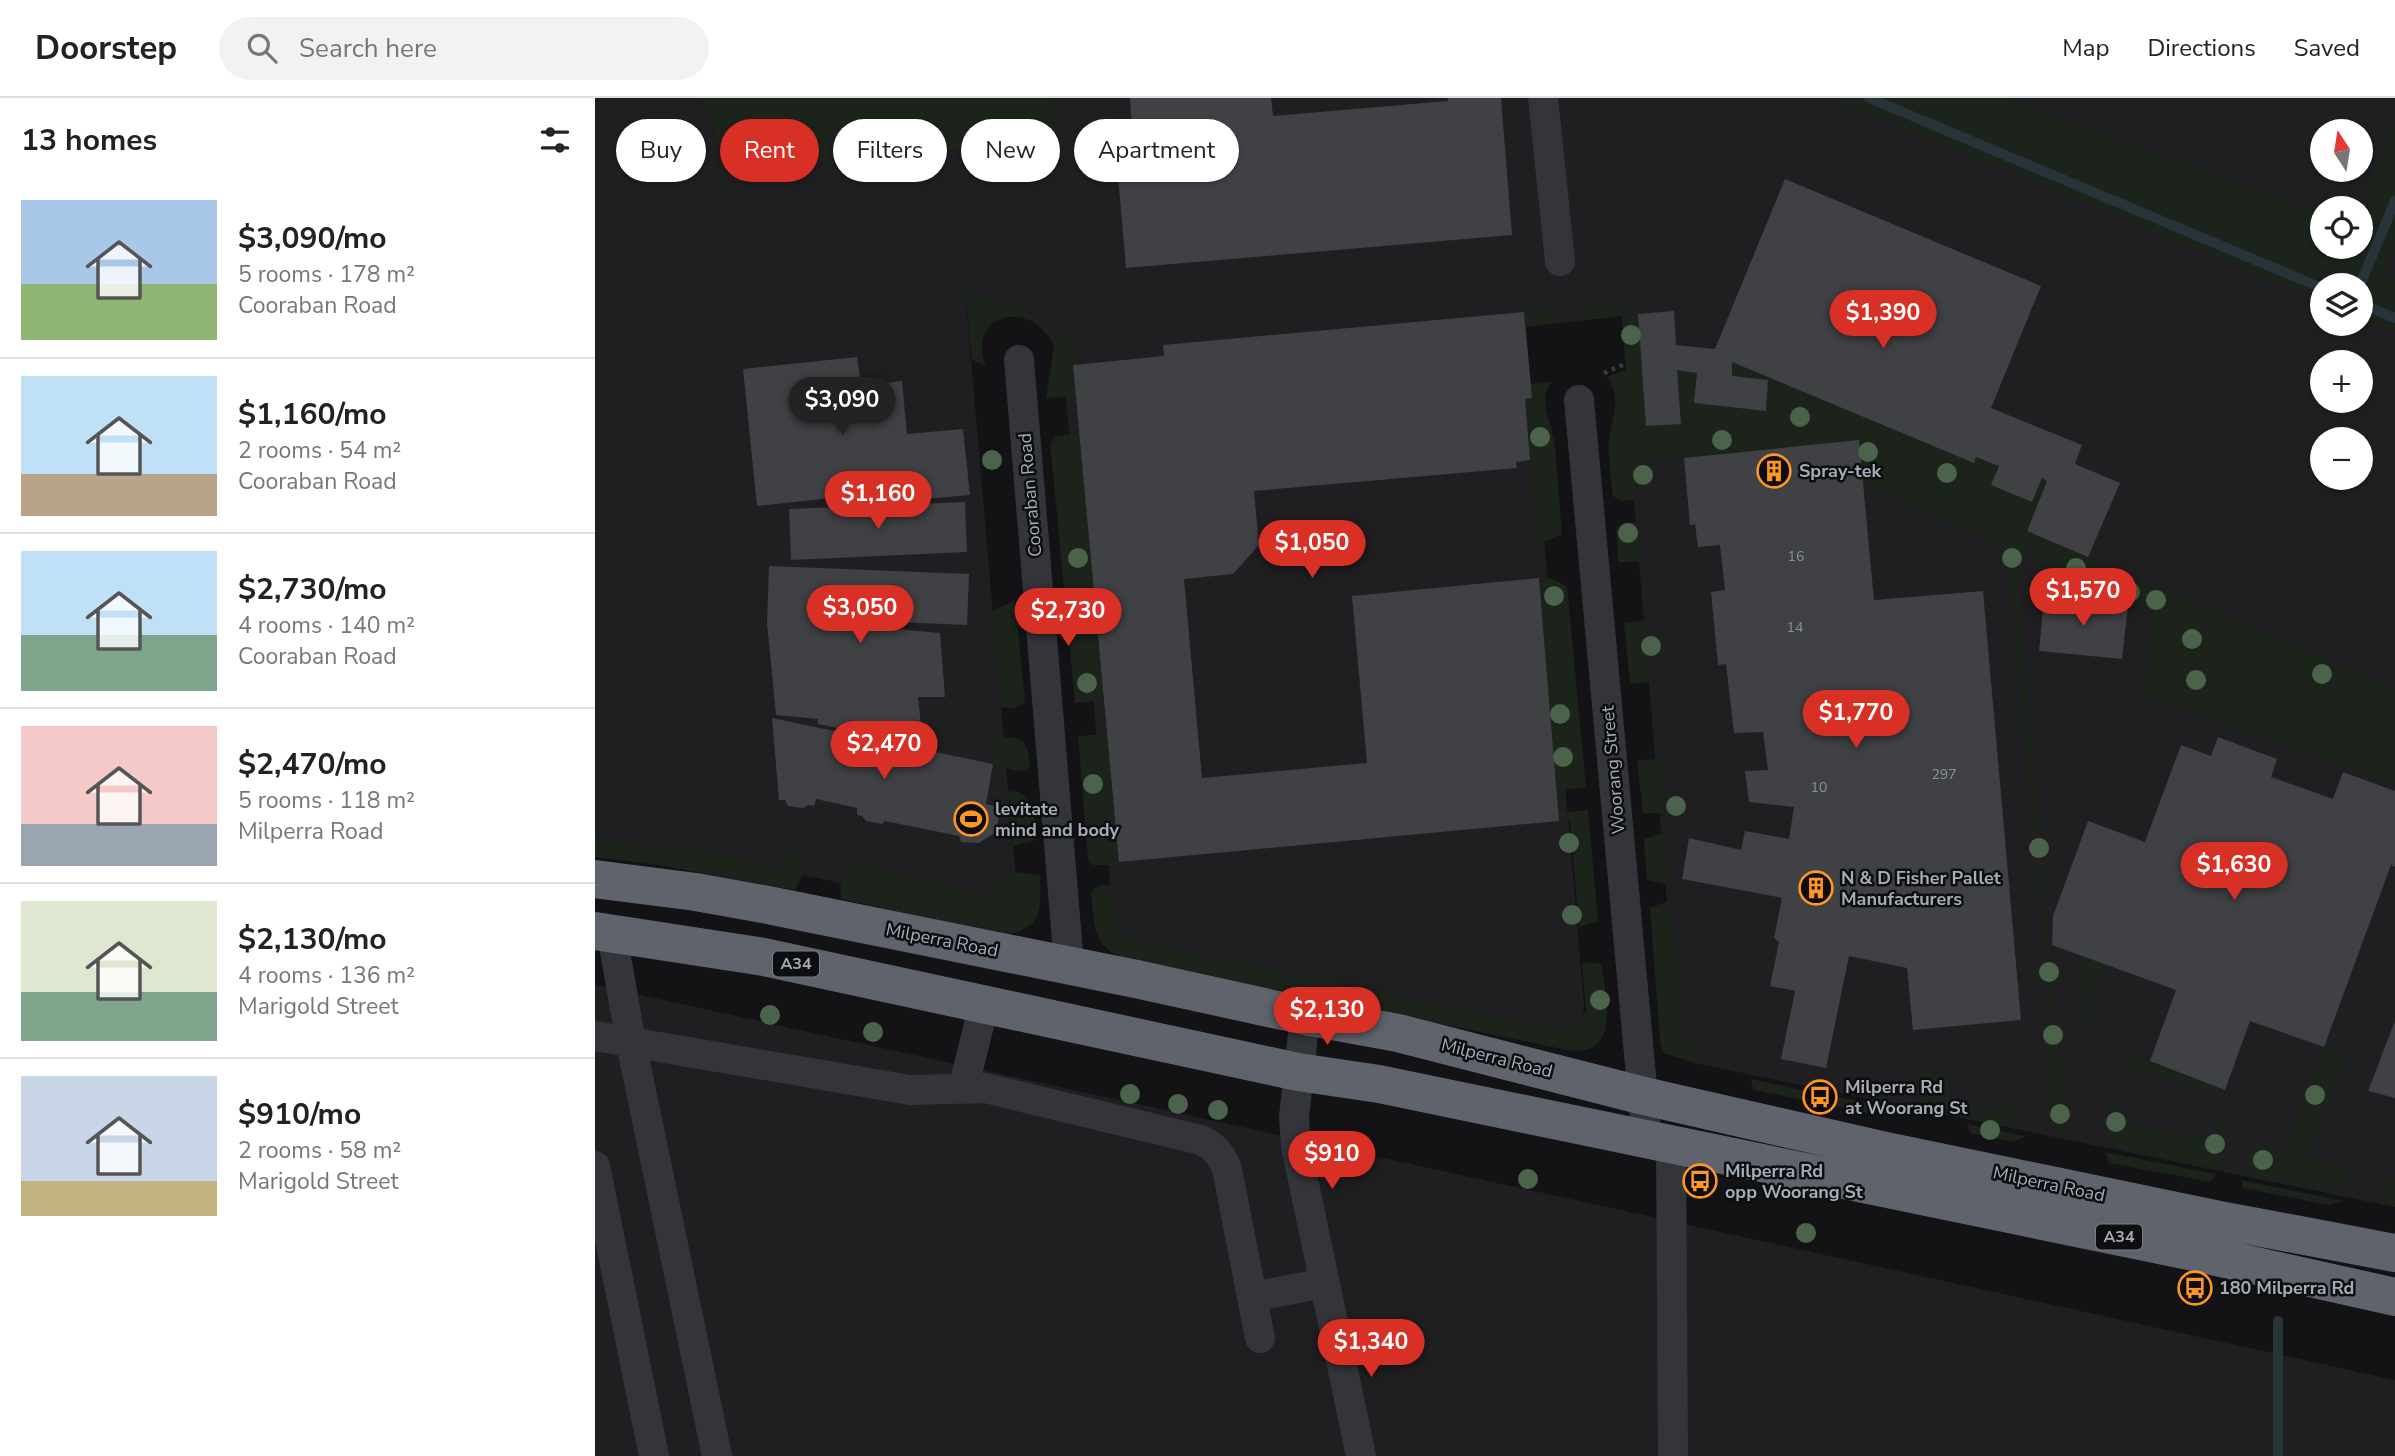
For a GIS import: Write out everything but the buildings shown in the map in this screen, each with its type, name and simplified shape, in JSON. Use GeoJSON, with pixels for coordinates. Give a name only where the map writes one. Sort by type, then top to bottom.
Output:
{"type":"FeatureCollection","features":[{"type":"Feature","properties":{"kind":"highway","name":"Milperra Road"},"geometry":{"type":"LineString","coordinates":[[595,879],[720,896],[1069,965],[1305,1016],[1398,1032],[1644,1096],[1886,1150],[2208,1218],[2395,1253]]}},
{"type":"Feature","properties":{"kind":"highway","name":"A34"},"geometry":{"type":"LineString","coordinates":[[604,932],[764,957],[1298,1072],[1379,1084],[2198,1253],[2395,1297]]}},
{"type":"Feature","properties":{"kind":"street"},"geometry":{"type":"LineString","coordinates":[[1543,98],[1560,261]]}},
{"type":"Feature","properties":{"kind":"street","name":"Cooraban Road"},"geometry":{"type":"LineString","coordinates":[[1019,360],[1069,965]]}},
{"type":"Feature","properties":{"kind":"street","name":"Woorang Street"},"geometry":{"type":"LineString","coordinates":[[1579,400],[1644,1096],[1659,1143],[1673,1456]]}},
{"type":"Feature","properties":{"kind":"street"},"geometry":{"type":"LineString","coordinates":[[604,932],[631,1043],[717,1456]]}},
{"type":"Feature","properties":{"kind":"street"},"geometry":{"type":"LineString","coordinates":[[963,1089],[984,1005]]}},
{"type":"Feature","properties":{"kind":"street"},"geometry":{"type":"LineString","coordinates":[[1305,1016],[1294,1117],[1296,1146],[1360,1456]]}},
{"type":"Feature","properties":{"kind":"street"},"geometry":{"type":"LineString","coordinates":[[595,1036],[910,1090],[985,1088],[1201,1140],[1214,1146],[1223,1157],[1227,1169],[1260,1338]]}},
{"type":"Feature","properties":{"kind":"street"},"geometry":{"type":"LineString","coordinates":[[595,1166],[654,1456]]}},
{"type":"Feature","properties":{"kind":"street"},"geometry":{"type":"LineString","coordinates":[[1252,1297],[1325,1283]]}},
{"type":"Feature","properties":{"kind":"path"},"geometry":{"type":"LineString","coordinates":[[1604,373],[1625,364]]}},
{"type":"Feature","properties":{"kind":"shaded area"},"geometry":{"type":"Polygon","coordinates":[[[595,98],[687,98],[708,106],[720,166],[720,182],[819,182],[819,163],[833,162],[833,182],[947,182],[947,152],[961,151],[961,182],[1060,182],[1060,119],[1053,119],[1051,98],[2395,98],[2395,1207],[1699,1064],[1688,1057],[1675,1003],[1631,463],[1622,316],[1526,327],[1584,1005],[1583,1016],[1565,1032],[1205,961],[1117,936],[1112,906],[1062,354],[1075,352],[1032,314],[965,290],[1016,879],[1012,905],[840,883],[784,871],[726,854],[595,839],[595,98]]]}},
{"type":"Feature","properties":{"kind":"shaded area"},"geometry":{"type":"Polygon","coordinates":[[[687,98],[1051,98],[1053,119],[961,119],[961,151],[947,152],[947,119],[833,119],[833,162],[819,163],[819,119],[720,119],[720,166],[708,106],[687,98]]]}},
{"type":"Feature","properties":{"kind":"shaded area"},"geometry":{"type":"Polygon","coordinates":[[[1829,98],[2003,98],[2310,210],[2310,259],[2373,259],[2373,196],[2364,196],[2370,182],[2373,182],[2373,174],[2395,120],[2395,250],[2384,275],[2395,280],[2395,333],[2373,324],[2373,273],[2310,273],[2310,298],[1829,98]]]}},
{"type":"Feature","properties":{"kind":"shaded area"},"geometry":{"type":"Polygon","coordinates":[[[965,289],[1032,314],[1076,352],[1078,364],[1073,365],[1076,397],[1046,398],[1054,346],[1043,330],[1030,321],[1016,317],[1003,318],[992,324],[984,334],[982,348],[986,366],[972,360],[965,289]]]}},
{"type":"Feature","properties":{"kind":"shaded area"},"geometry":{"type":"Polygon","coordinates":[[[1621,301],[1622,316],[1586,320],[1585,305],[1621,301]]]}},
{"type":"Feature","properties":{"kind":"shaded area"},"geometry":{"type":"Polygon","coordinates":[[[1555,309],[1556,323],[1526,326],[1524,312],[1555,309]]]}},
{"type":"Feature","properties":{"kind":"shaded area"},"geometry":{"type":"Polygon","coordinates":[[[1638,314],[1646,426],[1681,424],[1677,370],[1697,373],[1694,403],[1766,410],[1768,380],[1732,376],[1732,362],[1973,463],[1976,457],[1999,466],[1991,486],[2031,502],[2042,478],[2047,481],[2027,531],[2395,688],[2395,785],[2145,695],[2153,611],[2015,551],[2066,1133],[2056,1131],[2046,1022],[2051,1020],[2006,547],[1863,484],[1858,440],[1633,462],[1636,500],[1621,501],[1613,496],[1609,441],[1615,401],[1612,385],[1607,377],[1626,370],[1622,316],[1638,314]]]}},
{"type":"Feature","properties":{"kind":"shaded area"},"geometry":{"type":"Polygon","coordinates":[[[1551,382],[1545,394],[1546,409],[1555,445],[1562,534],[1547,541],[1536,542],[1525,399],[1532,398],[1531,384],[1551,382]]]}},
{"type":"Feature","properties":{"kind":"shaded area"},"geometry":{"type":"Polygon","coordinates":[[[1080,434],[1104,700],[1075,703],[1050,443],[1057,436],[1080,434]]]}},
{"type":"Feature","properties":{"kind":"shaded area"},"geometry":{"type":"Polygon","coordinates":[[[1638,522],[1641,562],[1618,562],[1616,528],[1623,523],[1638,522]]]}},
{"type":"Feature","properties":{"kind":"shaded area"},"geometry":{"type":"Polygon","coordinates":[[[1539,578],[1550,578],[1567,586],[1586,787],[1556,791],[1539,578]]]}},
{"type":"Feature","properties":{"kind":"shaded area"},"geometry":{"type":"Polygon","coordinates":[[[1015,600],[1025,702],[1014,709],[1001,707],[992,611],[1015,600]]]}},
{"type":"Feature","properties":{"kind":"shaded area"},"geometry":{"type":"Polygon","coordinates":[[[1646,620],[1652,682],[1630,684],[1624,623],[1646,620]]]}},
{"type":"Feature","properties":{"kind":"shaded area"},"geometry":{"type":"Polygon","coordinates":[[[1107,734],[1118,857],[1111,857],[1111,865],[1093,865],[1088,860],[1078,736],[1107,734]]]}},
{"type":"Feature","properties":{"kind":"shaded area"},"geometry":{"type":"Polygon","coordinates":[[[990,737],[1021,740],[1027,749],[1030,767],[1017,771],[993,764],[990,737]]]}},
{"type":"Feature","properties":{"kind":"shaded area"},"geometry":{"type":"Polygon","coordinates":[[[1660,759],[1664,813],[1643,813],[1637,760],[1660,759]]]}},
{"type":"Feature","properties":{"kind":"shaded area"},"geometry":{"type":"Polygon","coordinates":[[[1008,792],[1021,793],[1033,804],[1037,840],[1013,846],[1008,792]]]}},
{"type":"Feature","properties":{"kind":"shaded area"},"geometry":{"type":"Polygon","coordinates":[[[1588,810],[1598,921],[1579,927],[1570,820],[1559,821],[1559,813],[1588,810]]]}},
{"type":"Feature","properties":{"kind":"shaded area"},"geometry":{"type":"Polygon","coordinates":[[[1666,833],[1670,885],[1647,880],[1644,839],[1666,833]]]}},
{"type":"Feature","properties":{"kind":"shaded area"},"geometry":{"type":"Polygon","coordinates":[[[595,839],[726,854],[784,871],[783,850],[805,856],[807,865],[795,890],[653,864],[595,857],[595,839]]]}},
{"type":"Feature","properties":{"kind":"shaded area"},"geometry":{"type":"Polygon","coordinates":[[[858,863],[976,893],[991,892],[1009,871],[1040,875],[1037,917],[1025,929],[1002,935],[841,899],[842,876],[847,868],[858,863]]]}},
{"type":"Feature","properties":{"kind":"shaded area"},"geometry":{"type":"Polygon","coordinates":[[[1102,885],[1112,886],[1117,923],[1131,940],[1561,1030],[1586,1012],[1582,962],[1602,964],[1607,1023],[1597,1044],[1585,1050],[1567,1050],[1122,958],[1105,946],[1096,932],[1091,893],[1102,885]]]}},
{"type":"Feature","properties":{"kind":"shaded area"},"geometry":{"type":"Polygon","coordinates":[[[1671,901],[1683,1035],[1687,1047],[1703,1059],[1699,1064],[1663,1053],[1660,1041],[1650,907],[1671,901]]]}},
{"type":"Feature","properties":{"kind":"shaded area"},"geometry":{"type":"Polygon","coordinates":[[[2081,956],[2106,964],[2089,1012],[2108,1019],[2104,1029],[2094,1023],[2087,1023],[2081,956]]]}},
{"type":"Feature","properties":{"kind":"shaded area"},"geometry":{"type":"Polygon","coordinates":[[[595,985],[2395,1380],[2395,1456],[595,1456],[595,985]]]}},
{"type":"Feature","properties":{"kind":"shaded area"},"geometry":{"type":"Polygon","coordinates":[[[2324,1047],[2348,1055],[2305,1157],[2347,1168],[2347,1194],[2243,1172],[2249,1144],[2284,1150],[2324,1047]]]}},
{"type":"Feature","properties":{"kind":"shaded area"},"geometry":{"type":"Polygon","coordinates":[[[2132,1054],[2225,1090],[2251,1096],[2250,1099],[2126,1068],[2132,1054]]]}},
{"type":"Feature","properties":{"kind":"shaded area"},"geometry":{"type":"Polygon","coordinates":[[[1917,1072],[1948,1074],[1950,1111],[1920,1105],[1917,1072]]]}},
{"type":"Feature","properties":{"kind":"shaded area"},"geometry":{"type":"Polygon","coordinates":[[[1751,1079],[1817,1093],[1816,1099],[1823,1101],[1825,1095],[1880,1105],[1874,1114],[1753,1090],[1751,1079]]]}},
{"type":"Feature","properties":{"kind":"shaded area"},"geometry":{"type":"Polygon","coordinates":[[[2118,1099],[2125,1100],[2121,1124],[2216,1139],[2220,1119],[2227,1121],[2217,1168],[2106,1145],[2118,1099]]]}},
{"type":"Feature","properties":{"kind":"shaded area"},"geometry":{"type":"Polygon","coordinates":[[[2015,1107],[2027,1128],[1970,1117],[1978,1109],[2015,1107]]]}},
{"type":"Feature","properties":{"kind":"shaded area"},"geometry":{"type":"Polygon","coordinates":[[[1967,1124],[2025,1136],[2015,1142],[1970,1133],[1967,1124]]]}},
{"type":"Feature","properties":{"kind":"shaded area"},"geometry":{"type":"Polygon","coordinates":[[[2105,1152],[2216,1174],[2210,1182],[2109,1163],[2105,1152]]]}},
{"type":"Feature","properties":{"kind":"shaded area"},"geometry":{"type":"Polygon","coordinates":[[[2387,1178],[2395,1179],[2395,1207],[2375,1202],[2387,1178]]]}},
{"type":"Feature","properties":{"kind":"shaded area"},"geometry":{"type":"Polygon","coordinates":[[[2241,1180],[2343,1201],[2329,1205],[2243,1188],[2241,1180]]]}},
{"type":"Feature","properties":{"kind":"waterway"},"geometry":{"type":"LineString","coordinates":[[1869,98],[2310,283]]}},
{"type":"Feature","properties":{"kind":"waterway"},"geometry":{"type":"LineString","coordinates":[[2365,273],[2395,201]]}},
{"type":"Feature","properties":{"kind":"waterway"},"geometry":{"type":"LineString","coordinates":[[2373,309],[2395,318]]}},
{"type":"Feature","properties":{"kind":"waterway"},"geometry":{"type":"LineString","coordinates":[[2278,1321],[2278,1456]]}},
{"type":"Feature","properties":{"kind":"place","name":"Spray-tek"},"geometry":{"type":"Point","coordinates":[1774,471]}},
{"type":"Feature","properties":{"kind":"place","name":"levitate mind and body"},"geometry":{"type":"Point","coordinates":[971,819]}},
{"type":"Feature","properties":{"kind":"place","name":"N & D Fisher Pallet Manufacturers"},"geometry":{"type":"Point","coordinates":[1816,888]}},
{"type":"Feature","properties":{"kind":"place","name":"Milperra Rd at Woorang St"},"geometry":{"type":"Point","coordinates":[1820,1097]}},
{"type":"Feature","properties":{"kind":"place","name":"Milperra Rd opp Woorang St"},"geometry":{"type":"Point","coordinates":[1700,1181]}},
{"type":"Feature","properties":{"kind":"place","name":"180 Milperra Rd"},"geometry":{"type":"Point","coordinates":[2195,1288]}}]}
